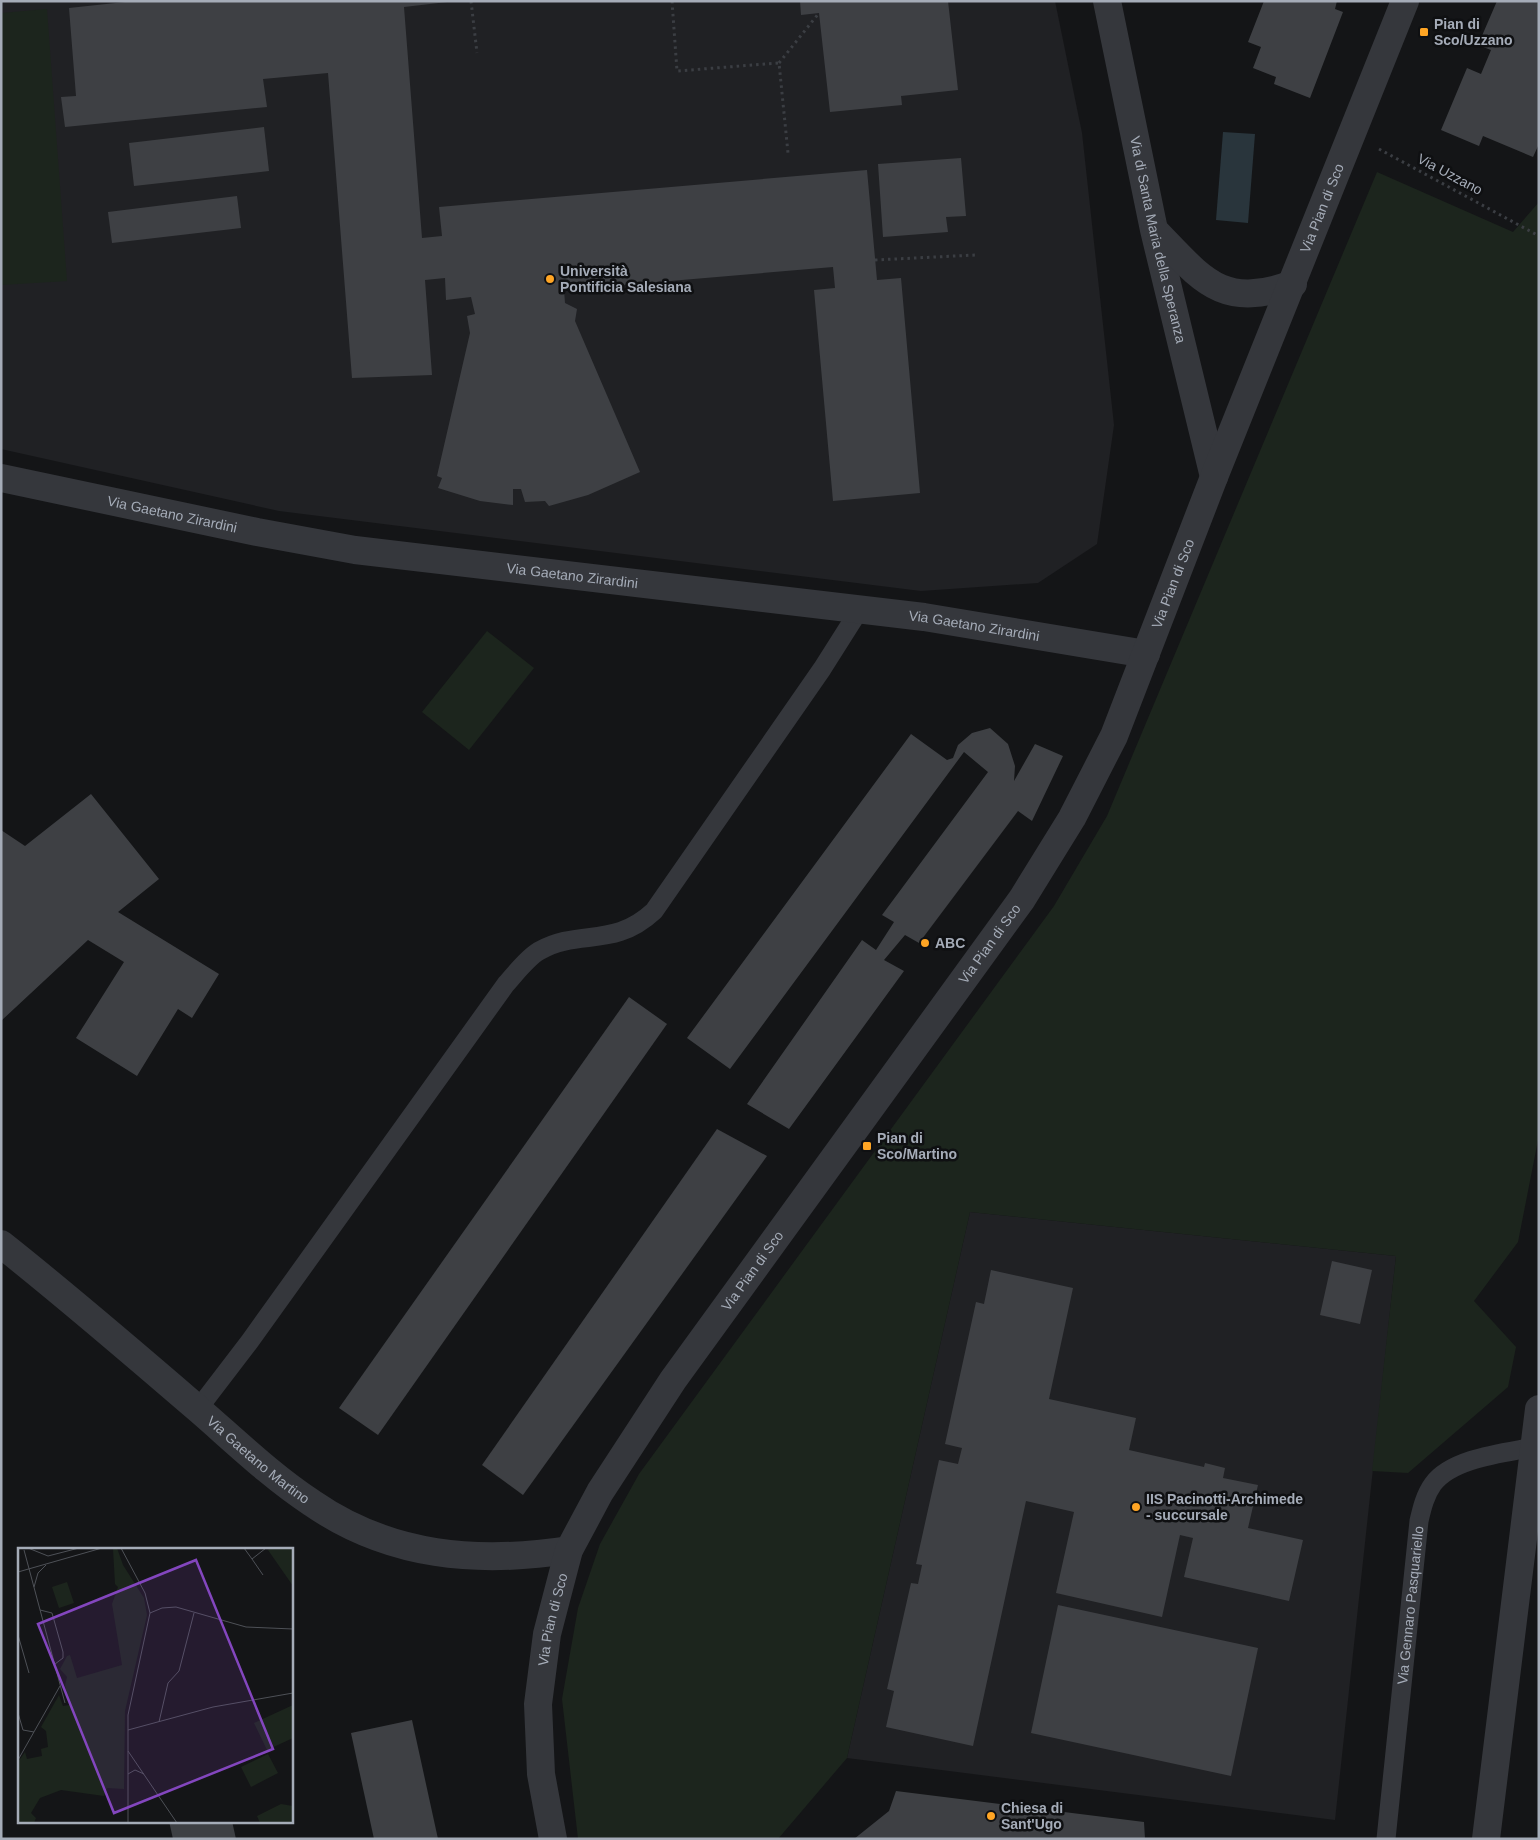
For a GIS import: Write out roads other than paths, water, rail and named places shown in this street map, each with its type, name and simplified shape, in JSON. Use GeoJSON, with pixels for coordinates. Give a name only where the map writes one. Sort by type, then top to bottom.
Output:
{"type":"FeatureCollection","features":[{"type":"Feature","properties":{"kind":"street","name":"Via di Santa Maria della Speranza"},"geometry":{"type":"LineString","coordinates":[[1107,1],[1154,230],[1214,477]]}},
{"type":"Feature","properties":{"kind":"street","name":"Via Pian di Sco"},"geometry":{"type":"LineString","coordinates":[[553,1839],[542,1774],[538,1734],[538,1695],[547,1634],[569,1550],[617,1462],[673,1380],[1027,890],[1072,818],[1114,736],[1214,477],[1293,284],[1350,133],[1405,1]]}},
{"type":"Feature","properties":{"kind":"street"},"geometry":{"type":"LineString","coordinates":[[1154,230],[1196,273],[1222,289],[1249,295],[1293,284]]}},
{"type":"Feature","properties":{"kind":"street","name":"Via Gaetano Zirardini"},"geometry":{"type":"LineString","coordinates":[[1,478],[257,532],[355,550],[924,617],[1146,654]]}},
{"type":"Feature","properties":{"kind":"street","name":"Via Gaetano Martino"},"geometry":{"type":"LineString","coordinates":[[1,1244],[198,1409],[264,1467],[311,1503],[360,1529],[390,1542],[446,1555],[526,1557],[569,1550]]}},
{"type":"Feature","properties":{"kind":"street"},"geometry":{"type":"LineString","coordinates":[[1486,1839],[1539,1409]]}},
{"type":"Feature","properties":{"kind":"lane"},"geometry":{"type":"LineString","coordinates":[[198,1409],[250,1341],[506,984],[538,952],[569,941],[624,932],[641,923],[654,911],[816,677],[860,609]]}},
{"type":"Feature","properties":{"kind":"lane","name":"Via Gennaro Pasquariello"},"geometry":{"type":"LineString","coordinates":[[1386,1839],[1419,1521],[1425,1499],[1433,1483],[1445,1472],[1488,1456],[1534,1447]]}},
{"type":"Feature","properties":{"kind":"place","name":"Pian di Sco/Uzzano"},"geometry":{"type":"Point","coordinates":[1424,32]}},
{"type":"Feature","properties":{"kind":"place","name":"Università Pontificia Salesiana"},"geometry":{"type":"Point","coordinates":[550,279]}},
{"type":"Feature","properties":{"kind":"place","name":"ABC"},"geometry":{"type":"Point","coordinates":[925,943]}},
{"type":"Feature","properties":{"kind":"place","name":"Pian di Sco/Martino"},"geometry":{"type":"Point","coordinates":[867,1146]}},
{"type":"Feature","properties":{"kind":"place","name":"IIS Pacinotti-Archimede - succursale"},"geometry":{"type":"Point","coordinates":[1136,1507]}},
{"type":"Feature","properties":{"kind":"place","name":"Chiesa di Sant'Ugo"},"geometry":{"type":"Point","coordinates":[991,1816]}}]}
